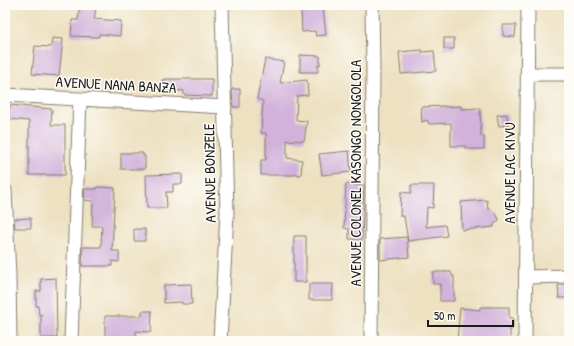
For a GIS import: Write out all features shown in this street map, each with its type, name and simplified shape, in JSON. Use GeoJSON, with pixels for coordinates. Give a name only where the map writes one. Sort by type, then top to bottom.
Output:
{"type":"FeatureCollection","features":[{"type":"Feature","properties":{"kind":"street","name":"AVENUE BONZELE"},"geometry":{"type":"LineString","coordinates":[[220,341],[227,214],[222,5]]}},
{"type":"Feature","properties":{"kind":"street","name":"AVENUE COLONEL KASONGO NONGOLOLA"},"geometry":{"type":"LineString","coordinates":[[370,341],[374,67],[372,5]]}},
{"type":"Feature","properties":{"kind":"street","name":"AVENUE LAC KIVU"},"geometry":{"type":"LineString","coordinates":[[525,341],[528,5]]}},
{"type":"Feature","properties":{"kind":"street"},"geometry":{"type":"LineString","coordinates":[[527,74],[569,74]]}},
{"type":"Feature","properties":{"kind":"street","name":"AVENUE NANA BANZA"},"geometry":{"type":"LineString","coordinates":[[5,95],[225,107]]}},
{"type":"Feature","properties":{"kind":"street"},"geometry":{"type":"LineString","coordinates":[[71,341],[80,99]]}},
{"type":"Feature","properties":{"kind":"street"},"geometry":{"type":"LineString","coordinates":[[5,190],[10,341]]}},
{"type":"Feature","properties":{"kind":"street"},"geometry":{"type":"LineString","coordinates":[[526,277],[569,276]]}},
{"type":"Feature","properties":{"kind":"building"},"geometry":{"type":"Polygon","coordinates":[[[80,6],[96,8],[94,19],[121,21],[120,36],[99,34],[99,37],[71,36],[72,20],[78,20],[80,6]]]}},
{"type":"Feature","properties":{"kind":"building"},"geometry":{"type":"Polygon","coordinates":[[[323,8],[326,35],[316,36],[315,31],[302,32],[301,10],[323,8]]]}},
{"type":"Feature","properties":{"kind":"building"},"geometry":{"type":"Polygon","coordinates":[[[503,25],[516,25],[515,37],[503,36],[503,25]]]}},
{"type":"Feature","properties":{"kind":"building"},"geometry":{"type":"Polygon","coordinates":[[[52,38],[63,39],[59,76],[32,74],[35,46],[51,47],[52,38]]]}},
{"type":"Feature","properties":{"kind":"building"},"geometry":{"type":"Polygon","coordinates":[[[444,38],[454,38],[454,49],[444,49],[444,38]]]}},
{"type":"Feature","properties":{"kind":"building"},"geometry":{"type":"Polygon","coordinates":[[[422,50],[422,52],[434,51],[436,71],[401,74],[399,52],[422,50]]]}},
{"type":"Feature","properties":{"kind":"building"},"geometry":{"type":"Polygon","coordinates":[[[300,55],[320,56],[318,72],[300,72],[300,55]]]}},
{"type":"Feature","properties":{"kind":"building"},"geometry":{"type":"Polygon","coordinates":[[[265,59],[284,62],[280,83],[307,80],[308,95],[297,96],[296,120],[307,121],[304,141],[287,140],[287,158],[302,160],[301,175],[261,175],[261,160],[266,160],[266,133],[261,133],[263,101],[257,99],[265,59]]]}},
{"type":"Feature","properties":{"kind":"building"},"geometry":{"type":"Polygon","coordinates":[[[212,79],[212,96],[184,95],[184,91],[161,90],[162,80],[212,79]]]}},
{"type":"Feature","properties":{"kind":"building"},"geometry":{"type":"Polygon","coordinates":[[[232,89],[240,89],[240,107],[233,107],[232,89]]]}},
{"type":"Feature","properties":{"kind":"building"},"geometry":{"type":"Polygon","coordinates":[[[10,105],[52,109],[51,125],[65,125],[65,175],[29,175],[29,121],[8,119],[10,105]]]}},
{"type":"Feature","properties":{"kind":"building"},"geometry":{"type":"Polygon","coordinates":[[[461,106],[461,109],[480,108],[481,136],[484,136],[484,149],[466,149],[466,146],[451,146],[451,123],[429,124],[427,120],[422,122],[421,107],[461,106]]]}},
{"type":"Feature","properties":{"kind":"building"},"geometry":{"type":"Polygon","coordinates":[[[507,114],[508,125],[499,126],[497,115],[507,114]]]}},
{"type":"Feature","properties":{"kind":"building"},"geometry":{"type":"Polygon","coordinates":[[[349,151],[351,172],[322,175],[319,154],[349,151]]]}},
{"type":"Feature","properties":{"kind":"building"},"geometry":{"type":"Polygon","coordinates":[[[121,153],[143,153],[143,156],[145,156],[145,169],[121,169],[121,153]]]}},
{"type":"Feature","properties":{"kind":"building"},"geometry":{"type":"Polygon","coordinates":[[[182,174],[182,184],[173,184],[173,192],[166,192],[167,208],[147,208],[146,175],[182,174]]]}},
{"type":"Feature","properties":{"kind":"building"},"geometry":{"type":"Polygon","coordinates":[[[346,184],[364,185],[362,240],[349,239],[349,229],[344,228],[346,184]]]}},
{"type":"Feature","properties":{"kind":"building"},"geometry":{"type":"Polygon","coordinates":[[[411,185],[434,185],[433,208],[427,207],[426,227],[445,225],[447,236],[408,241],[404,216],[400,216],[401,192],[411,193],[411,185]]]}},
{"type":"Feature","properties":{"kind":"building"},"geometry":{"type":"Polygon","coordinates":[[[97,187],[115,188],[112,251],[119,251],[119,262],[112,261],[112,266],[82,266],[83,247],[101,247],[102,226],[92,226],[93,201],[84,200],[85,189],[97,189],[97,187]]]}},
{"type":"Feature","properties":{"kind":"building"},"geometry":{"type":"Polygon","coordinates":[[[487,200],[488,209],[491,209],[498,217],[499,221],[494,224],[494,227],[462,230],[461,202],[487,200]]]}},
{"type":"Feature","properties":{"kind":"building"},"geometry":{"type":"Polygon","coordinates":[[[31,218],[31,228],[15,228],[14,219],[31,218]]]}},
{"type":"Feature","properties":{"kind":"building"},"geometry":{"type":"Polygon","coordinates":[[[134,229],[145,229],[145,241],[134,241],[134,229]]]}},
{"type":"Feature","properties":{"kind":"building"},"geometry":{"type":"Polygon","coordinates":[[[294,236],[306,236],[306,282],[294,282],[294,236]]]}},
{"type":"Feature","properties":{"kind":"building"},"geometry":{"type":"Polygon","coordinates":[[[407,237],[409,257],[380,260],[380,239],[407,237]]]}},
{"type":"Feature","properties":{"kind":"building"},"geometry":{"type":"Polygon","coordinates":[[[433,272],[451,272],[452,276],[454,276],[454,301],[440,301],[440,284],[433,284],[433,272]]]}},
{"type":"Feature","properties":{"kind":"building"},"geometry":{"type":"Polygon","coordinates":[[[56,278],[57,338],[41,338],[41,314],[39,315],[38,306],[36,306],[36,291],[41,291],[41,279],[56,278]]]}},
{"type":"Feature","properties":{"kind":"building"},"geometry":{"type":"Polygon","coordinates":[[[191,284],[192,304],[182,304],[182,302],[164,303],[164,285],[191,284]]]}},
{"type":"Feature","properties":{"kind":"building"},"geometry":{"type":"Polygon","coordinates":[[[309,284],[333,284],[332,300],[309,300],[309,284]]]}},
{"type":"Feature","properties":{"kind":"building"},"geometry":{"type":"Polygon","coordinates":[[[558,285],[569,285],[569,298],[559,298],[558,285]]]}},
{"type":"Feature","properties":{"kind":"building"},"geometry":{"type":"Polygon","coordinates":[[[480,307],[509,307],[509,318],[513,318],[513,329],[510,329],[510,340],[457,341],[460,308],[480,310],[480,307]]]}},
{"type":"Feature","properties":{"kind":"building"},"geometry":{"type":"Polygon","coordinates":[[[142,311],[152,311],[151,332],[136,331],[136,341],[105,341],[105,316],[142,316],[142,311]]]}}]}
